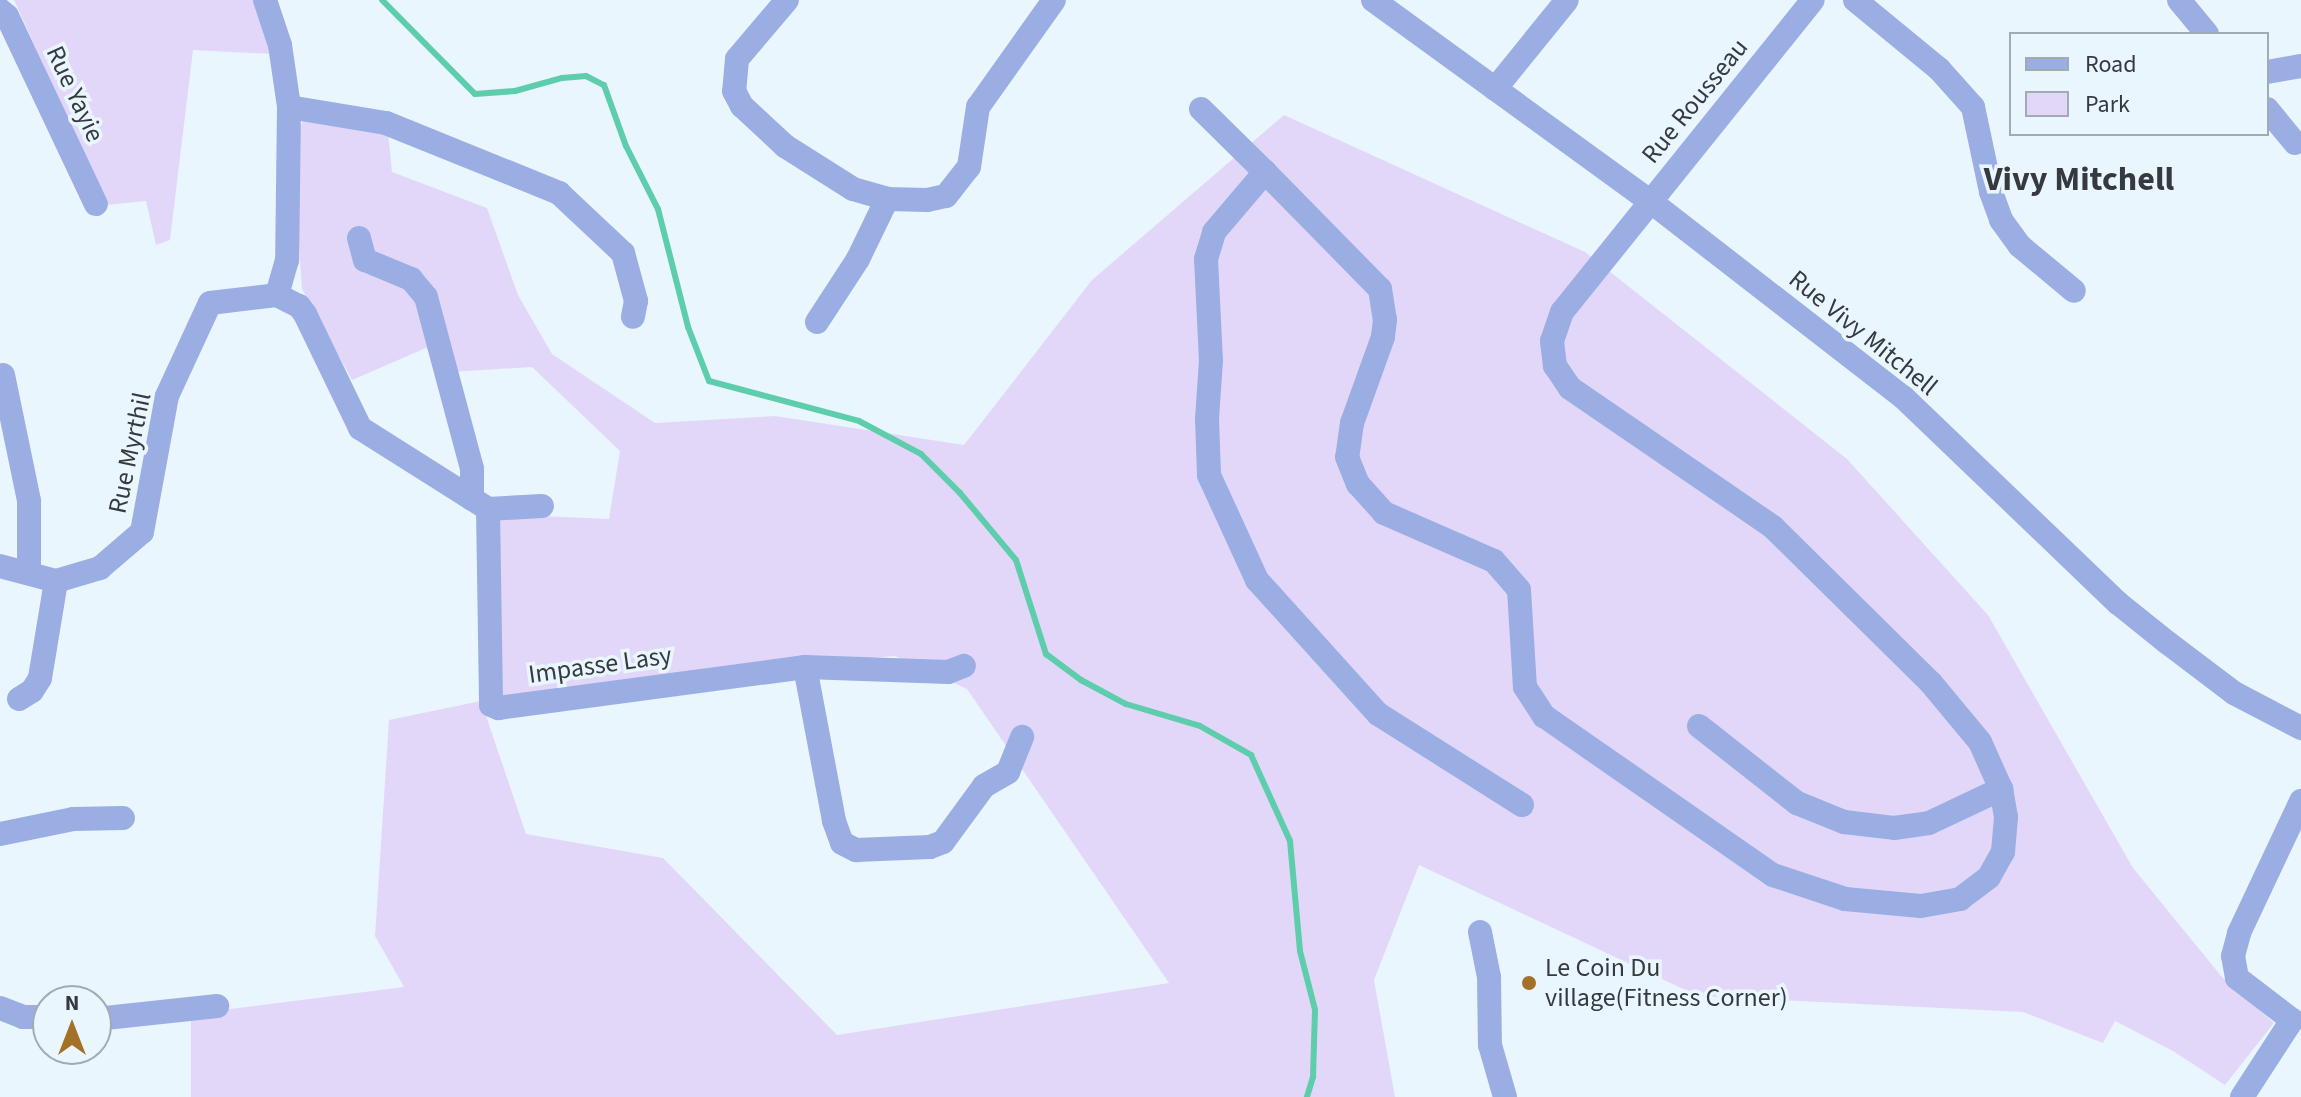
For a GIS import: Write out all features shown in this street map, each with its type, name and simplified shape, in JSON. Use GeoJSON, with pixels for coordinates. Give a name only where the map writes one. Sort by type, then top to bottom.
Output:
{"type":"FeatureCollection","features":[{"type":"Feature","properties":{"kind":"street"},"geometry":{"type":"LineString","coordinates":[[265,0],[280,45],[289,107],[287,260],[277,295],[299,306],[305,314],[360,428],[480,504],[542,506]]}},
{"type":"Feature","properties":{"kind":"street"},"geometry":{"type":"LineString","coordinates":[[787,0],[737,59],[734,91],[742,106],[785,146],[853,189],[887,199],[927,200],[946,196],[969,167],[978,107],[1054,0]]}},
{"type":"Feature","properties":{"kind":"street","name":"Rue Vivy Mitchell"},"geometry":{"type":"LineString","coordinates":[[1373,0],[1650,201],[1903,397],[2118,603],[2234,693],[2301,728]]}},
{"type":"Feature","properties":{"kind":"street"},"geometry":{"type":"LineString","coordinates":[[1495,89],[1567,0]]}},
{"type":"Feature","properties":{"kind":"street","name":"Rue Rousseau"},"geometry":{"type":"LineString","coordinates":[[1201,109],[1380,289],[1385,320],[1383,337],[1352,423],[1347,457],[1358,484],[1384,513],[1494,561],[1519,590],[1525,687],[1544,716],[1773,875],[1845,899],[1921,906],[1960,899],[1989,877],[2003,852],[2006,817],[2001,789],[1980,742],[1931,683],[1773,527],[1570,388],[1555,366],[1552,341],[1556,322],[1813,0]]}},
{"type":"Feature","properties":{"kind":"street"},"geometry":{"type":"LineString","coordinates":[[1855,0],[1939,69],[1973,107],[1991,192],[2001,220],[2020,246],[2074,291]]}},
{"type":"Feature","properties":{"kind":"street"},"geometry":{"type":"LineString","coordinates":[[2179,0],[2205,32]]}},
{"type":"Feature","properties":{"kind":"street","name":"Rue Yayie"},"geometry":{"type":"LineString","coordinates":[[0,10],[7,16],[96,204]]}},
{"type":"Feature","properties":{"kind":"street"},"geometry":{"type":"LineString","coordinates":[[2269,72],[2301,66]]}},
{"type":"Feature","properties":{"kind":"street"},"geometry":{"type":"LineString","coordinates":[[289,107],[386,123],[559,193],[623,253],[636,301],[633,317]]}},
{"type":"Feature","properties":{"kind":"street"},"geometry":{"type":"LineString","coordinates":[[2269,111],[2295,143]]}},
{"type":"Feature","properties":{"kind":"street"},"geometry":{"type":"LineString","coordinates":[[1265,172],[1214,232],[1206,259],[1211,361],[1207,419],[1209,475],[1257,580],[1378,714],[1522,805]]}},
{"type":"Feature","properties":{"kind":"street"},"geometry":{"type":"LineString","coordinates":[[817,322],[858,259],[887,199]]}},
{"type":"Feature","properties":{"kind":"street"},"geometry":{"type":"LineString","coordinates":[[359,238],[365,260],[411,279],[426,297],[480,504]]}},
{"type":"Feature","properties":{"kind":"street","name":"Rue Myrthil"},"geometry":{"type":"LineString","coordinates":[[56,581],[100,568],[142,532],[167,396],[210,303],[277,295]]}},
{"type":"Feature","properties":{"kind":"street"},"geometry":{"type":"LineString","coordinates":[[3,375],[29,501],[29,573]]}},
{"type":"Feature","properties":{"kind":"street","name":"Impasse Lasy"},"geometry":{"type":"LineString","coordinates":[[480,504],[491,705],[498,708],[805,667]]}},
{"type":"Feature","properties":{"kind":"street"},"geometry":{"type":"LineString","coordinates":[[0,566],[56,581],[40,678],[32,691],[19,699]]}},
{"type":"Feature","properties":{"kind":"street"},"geometry":{"type":"LineString","coordinates":[[964,666],[948,672],[805,667],[834,821],[848,849],[930,847],[943,842],[984,786],[1008,772],[1022,737]]}},
{"type":"Feature","properties":{"kind":"street"},"geometry":{"type":"LineString","coordinates":[[1699,726],[1797,803],[1844,822],[1894,828],[1929,823],[2001,789]]}},
{"type":"Feature","properties":{"kind":"street"},"geometry":{"type":"LineString","coordinates":[[2242,1097],[2297,1022],[2237,978],[2233,956],[2239,933],[2301,801]]}},
{"type":"Feature","properties":{"kind":"street"},"geometry":{"type":"LineString","coordinates":[[0,834],[73,819],[123,818]]}},
{"type":"Feature","properties":{"kind":"street"},"geometry":{"type":"LineString","coordinates":[[1480,932],[1489,977],[1490,1045],[1505,1097]]}},
{"type":"Feature","properties":{"kind":"street"},"geometry":{"type":"LineString","coordinates":[[112,1017],[217,1006]]}},
{"type":"Feature","properties":{"kind":"street"},"geometry":{"type":"LineString","coordinates":[[0,1008],[23,1017],[32,1017]]}},
{"type":"Feature","properties":{"kind":"green space"},"geometry":{"type":"Polygon","coordinates":[[[14,0],[257,0],[272,54],[193,50],[170,240],[156,245],[146,201],[107,205],[14,0]]]}},
{"type":"Feature","properties":{"kind":"green space"},"geometry":{"type":"Polygon","coordinates":[[[304,115],[388,131],[392,172],[487,208],[518,295],[552,354],[655,423],[775,416],[964,445],[1092,280],[1284,115],[1585,252],[1847,459],[1988,615],[2133,868],[2222,977],[2274,1023],[2225,1085],[2173,1051],[2115,1021],[2103,1043],[2023,1012],[1698,996],[1419,865],[1374,980],[1395,1097],[191,1097],[191,1014],[404,987],[375,936],[389,720],[481,701],[526,834],[663,858],[837,1035],[1169,983],[967,689],[895,656],[732,668],[501,697],[494,514],[609,519],[620,451],[532,367],[450,372],[426,348],[352,380],[302,289],[293,154],[304,115]]]}},
{"type":"Feature","properties":{"kind":"waterway"},"geometry":{"type":"LineString","coordinates":[[382,0],[475,94],[515,91],[562,78],[586,76],[604,85],[626,146],[658,209],[688,327],[709,381],[859,421],[921,454],[960,493],[1016,560],[1046,654],[1081,680],[1126,704],[1200,726],[1251,755],[1290,841],[1300,951],[1315,1010],[1313,1077],[1307,1097]]}},
{"type":"Feature","properties":{"kind":"place","name":"Le Coin Du village(Fitness Corner)"},"geometry":{"type":"Point","coordinates":[1529,983]}},
{"type":"Feature","properties":{"kind":"district","name":"Vivy Mitchell"},"geometry":{"type":"Point","coordinates":[2079,180]}}]}
